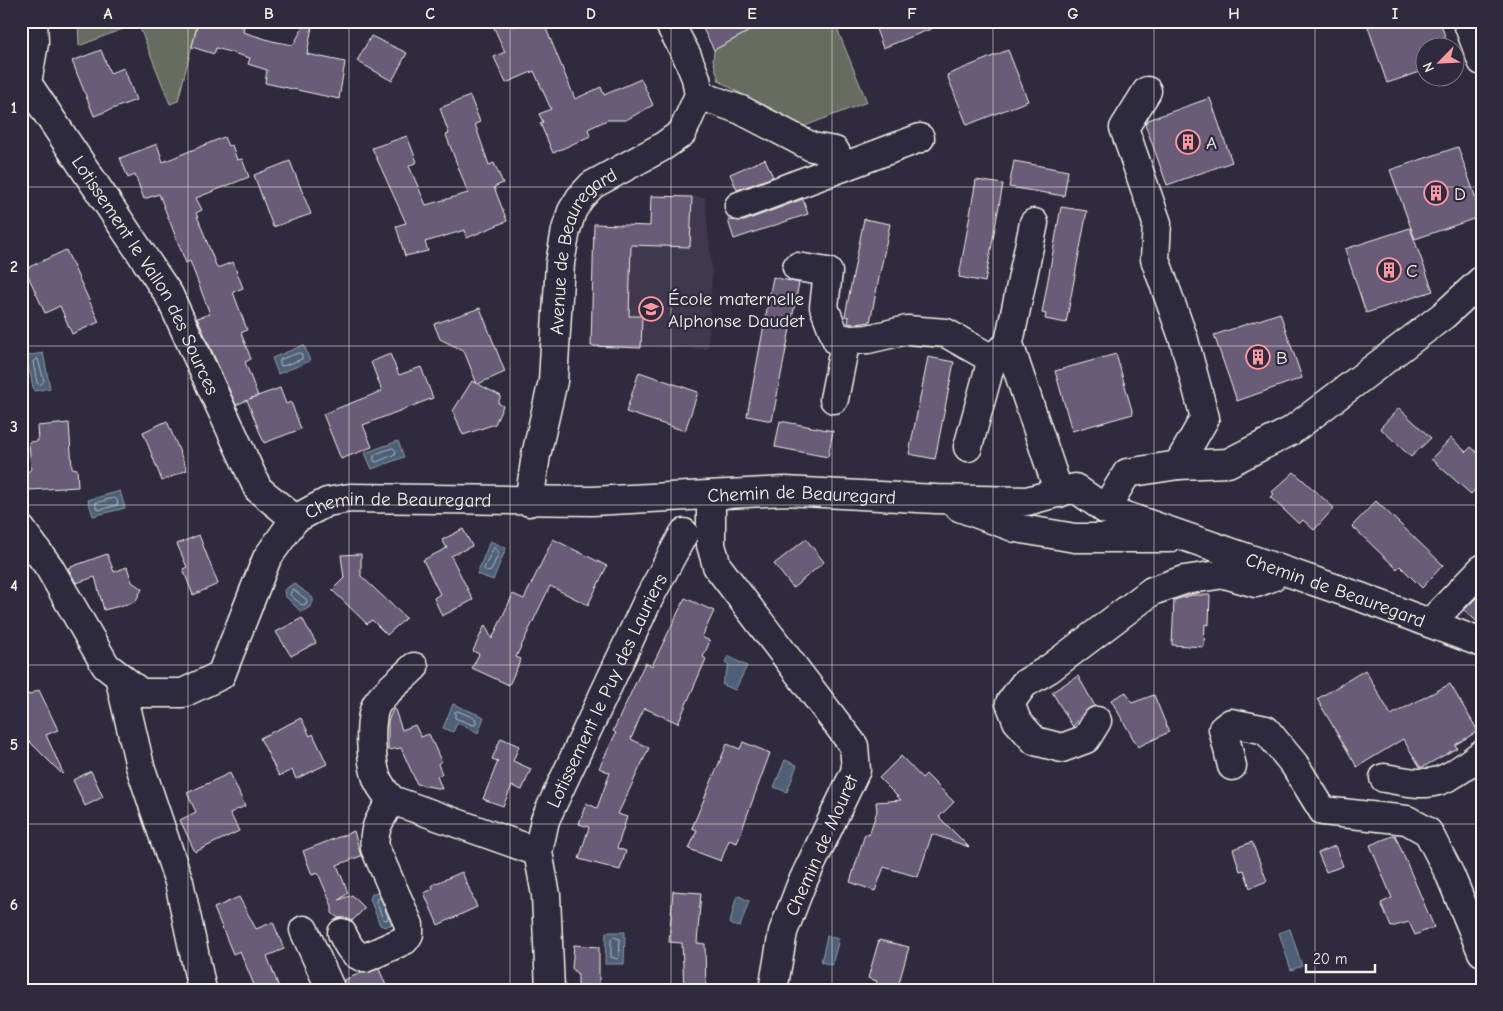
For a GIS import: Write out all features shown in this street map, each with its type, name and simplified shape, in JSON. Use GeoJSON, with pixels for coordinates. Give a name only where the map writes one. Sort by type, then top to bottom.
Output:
{"type":"FeatureCollection","features":[{"type":"Feature","properties":{"kind":"street","name":"Lotissement le Vallon des Sources"},"geometry":{"type":"LineString","coordinates":[[32,21],[34,43],[27,83],[169,295],[258,488],[295,519]]}},
{"type":"Feature","properties":{"kind":"street"},"geometry":{"type":"LineString","coordinates":[[668,21],[687,56],[696,78],[699,95],[741,110],[839,159]]}},
{"type":"Feature","properties":{"kind":"street"},"geometry":{"type":"LineString","coordinates":[[1467,21],[1482,61]]}},
{"type":"Feature","properties":{"kind":"street"},"geometry":{"type":"LineString","coordinates":[[1148,90],[1124,128],[1157,223],[1155,259],[1184,340],[1205,418],[1178,465]]}},
{"type":"Feature","properties":{"kind":"street","name":"Avenue de Beauregard"},"geometry":{"type":"LineString","coordinates":[[529,502],[536,455],[553,381],[560,264],[566,230],[572,211],[580,198],[592,186],[662,147],[682,133],[699,95]]}},
{"type":"Feature","properties":{"kind":"street"},"geometry":{"type":"LineString","coordinates":[[739,206],[839,159],[916,129]]}},
{"type":"Feature","properties":{"kind":"street"},"geometry":{"type":"LineString","coordinates":[[968,447],[1000,353],[1034,223]]}},
{"type":"Feature","properties":{"kind":"street"},"geometry":{"type":"LineString","coordinates":[[797,267],[828,272],[824,307],[837,341],[868,339],[907,330],[946,333],[1000,353],[1011,350],[1059,492]]}},
{"type":"Feature","properties":{"kind":"street"},"geometry":{"type":"LineString","coordinates":[[1105,509],[1127,473],[1178,465],[1228,463],[1291,431],[1444,315],[1482,280]]}},
{"type":"Feature","properties":{"kind":"street"},"geometry":{"type":"LineString","coordinates":[[834,399],[846,339]]}},
{"type":"Feature","properties":{"kind":"street","name":"Chemin de Beauregard"},"geometry":{"type":"LineString","coordinates":[[21,529],[50,567],[106,666],[141,694],[183,693],[221,675],[267,558],[295,519],[327,502],[350,498],[529,502],[711,496],[785,491],[1027,502],[1074,488],[1105,509],[1276,568],[1482,643]]}},
{"type":"Feature","properties":{"kind":"street"},"geometry":{"type":"LineString","coordinates":[[711,496],[711,545],[717,566]]}},
{"type":"Feature","properties":{"kind":"street"},"geometry":{"type":"LineString","coordinates":[[662,498],[684,533],[704,558],[717,566]]}},
{"type":"Feature","properties":{"kind":"street","name":"Chemin de Beauregard"},"geometry":{"type":"LineString","coordinates":[[936,499],[1016,528],[1075,538],[1190,538]]}},
{"type":"Feature","properties":{"kind":"street","name":"Lotissement le Puy des Lauriers"},"geometry":{"type":"LineString","coordinates":[[550,990],[546,895],[538,852],[545,820],[649,598],[684,533]]}},
{"type":"Feature","properties":{"kind":"street","name":"Chemin de Mouret"},"geometry":{"type":"LineString","coordinates":[[717,566],[854,746],[856,759],[856,770],[801,885],[783,932],[773,990]]}},
{"type":"Feature","properties":{"kind":"street"},"geometry":{"type":"LineString","coordinates":[[1097,721],[1086,738],[1062,748],[1035,741],[1017,721],[1010,703],[1024,684],[1071,653],[1152,591],[1184,580],[1225,574],[1256,583],[1272,577],[1276,568]]}},
{"type":"Feature","properties":{"kind":"street"},"geometry":{"type":"LineString","coordinates":[[1430,623],[1482,569]]}},
{"type":"Feature","properties":{"kind":"street"},"geometry":{"type":"LineString","coordinates":[[414,666],[377,703],[372,720],[374,765],[378,781],[392,800],[538,852]]}},
{"type":"Feature","properties":{"kind":"street"},"geometry":{"type":"LineString","coordinates":[[119,676],[140,766],[179,882],[202,990]]}},
{"type":"Feature","properties":{"kind":"street"},"geometry":{"type":"LineString","coordinates":[[1232,766],[1222,729],[1231,723],[1266,730],[1294,764],[1323,811],[1407,820],[1428,832],[1450,875],[1482,952]]}},
{"type":"Feature","properties":{"kind":"street"},"geometry":{"type":"LineString","coordinates":[[1384,778],[1426,783],[1436,781],[1456,772],[1482,754]]}},
{"type":"Feature","properties":{"kind":"street"},"geometry":{"type":"LineString","coordinates":[[342,933],[356,956],[365,958],[405,940],[409,934],[409,925],[375,848],[373,838],[374,830],[392,800]]}},
{"type":"Feature","properties":{"kind":"street"},"geometry":{"type":"LineString","coordinates":[[304,930],[331,990]]}},
{"type":"Feature","properties":{"kind":"shaded area","name":"École maternelle Alphonse Daudet"},"geometry":{"type":"Polygon","coordinates":[[[651,196],[705,197],[712,272],[708,349],[591,346],[594,224],[649,226],[651,196]]]}},
{"type":"Feature","properties":{"kind":"green space"},"geometry":{"type":"Polygon","coordinates":[[[78,21],[198,21],[178,101],[170,104],[138,23],[79,46],[78,21]]]}},
{"type":"Feature","properties":{"kind":"green space"},"geometry":{"type":"Polygon","coordinates":[[[768,21],[834,21],[867,102],[800,128],[719,81],[713,60],[714,50],[768,21]]]}},
{"type":"Feature","properties":{"kind":"water"},"geometry":{"type":"Polygon","coordinates":[[[304,345],[310,361],[278,374],[272,358],[304,345]]]}},
{"type":"Feature","properties":{"kind":"water"},"geometry":{"type":"Polygon","coordinates":[[[43,353],[50,388],[34,391],[26,356],[43,353]]]}},
{"type":"Feature","properties":{"kind":"water"},"geometry":{"type":"Polygon","coordinates":[[[398,441],[404,457],[372,469],[365,453],[398,441]]]}},
{"type":"Feature","properties":{"kind":"water"},"geometry":{"type":"Polygon","coordinates":[[[120,491],[125,508],[93,516],[88,500],[120,491]]]}},
{"type":"Feature","properties":{"kind":"water"},"geometry":{"type":"Polygon","coordinates":[[[490,541],[506,548],[493,580],[477,574],[490,541]]]}},
{"type":"Feature","properties":{"kind":"water"},"geometry":{"type":"Polygon","coordinates":[[[294,583],[313,598],[310,607],[301,612],[285,596],[284,590],[294,583]]]}},
{"type":"Feature","properties":{"kind":"water"},"geometry":{"type":"Polygon","coordinates":[[[728,656],[747,666],[735,690],[722,684],[729,665],[725,662],[728,656]]]}},
{"type":"Feature","properties":{"kind":"water"},"geometry":{"type":"Polygon","coordinates":[[[453,704],[484,717],[478,733],[457,723],[453,732],[443,728],[453,704]]]}},
{"type":"Feature","properties":{"kind":"water"},"geometry":{"type":"Polygon","coordinates":[[[785,760],[797,765],[787,792],[774,787],[785,760]]]}},
{"type":"Feature","properties":{"kind":"water"},"geometry":{"type":"Polygon","coordinates":[[[379,891],[393,921],[393,924],[385,927],[380,925],[370,899],[372,894],[379,891]]]}},
{"type":"Feature","properties":{"kind":"water"},"geometry":{"type":"Polygon","coordinates":[[[739,896],[749,901],[740,927],[730,923],[736,898],[739,896]]]}},
{"type":"Feature","properties":{"kind":"water"},"geometry":{"type":"Polygon","coordinates":[[[1290,929],[1302,966],[1291,970],[1279,933],[1290,929]]]}},
{"type":"Feature","properties":{"kind":"water"},"geometry":{"type":"Polygon","coordinates":[[[606,932],[625,932],[624,964],[605,964],[606,932]]]}},
{"type":"Feature","properties":{"kind":"water"},"geometry":{"type":"Polygon","coordinates":[[[827,936],[839,939],[832,965],[821,962],[827,936]]]}},
{"type":"Feature","properties":{"kind":"building"},"geometry":{"type":"Polygon","coordinates":[[[222,21],[244,27],[243,32],[293,45],[307,21],[313,21],[307,54],[345,62],[339,99],[265,83],[267,70],[248,64],[250,58],[216,48],[214,54],[192,47],[198,22],[220,27],[222,21]]]}},
{"type":"Feature","properties":{"kind":"building"},"geometry":{"type":"Polygon","coordinates":[[[491,21],[510,21],[513,27],[526,21],[543,21],[575,99],[601,87],[604,95],[641,79],[653,105],[626,120],[607,120],[588,129],[590,136],[553,153],[540,123],[543,122],[539,114],[551,109],[534,71],[506,83],[494,57],[505,52],[491,21]]]}},
{"type":"Feature","properties":{"kind":"building"},"geometry":{"type":"Polygon","coordinates":[[[699,21],[768,21],[714,50],[699,21]]]}},
{"type":"Feature","properties":{"kind":"building"},"geometry":{"type":"Polygon","coordinates":[[[873,21],[948,21],[948,22],[883,48],[873,21]]]}},
{"type":"Feature","properties":{"kind":"building"},"geometry":{"type":"Polygon","coordinates":[[[1366,21],[1440,21],[1446,38],[1416,38],[1416,73],[1387,83],[1366,21]]]}},
{"type":"Feature","properties":{"kind":"building"},"geometry":{"type":"Polygon","coordinates":[[[371,36],[407,53],[392,81],[357,61],[371,36]]]}},
{"type":"Feature","properties":{"kind":"building"},"geometry":{"type":"Polygon","coordinates":[[[101,50],[110,73],[124,68],[136,100],[94,116],[72,61],[101,50]]]}},
{"type":"Feature","properties":{"kind":"building"},"geometry":{"type":"Polygon","coordinates":[[[1008,50],[1028,101],[967,125],[947,75],[1008,50]]]}},
{"type":"Feature","properties":{"kind":"building"},"geometry":{"type":"Polygon","coordinates":[[[470,96],[480,122],[475,124],[489,165],[494,163],[503,183],[494,187],[507,221],[467,238],[465,230],[425,242],[428,251],[405,256],[396,226],[406,223],[372,148],[407,136],[417,162],[409,166],[426,205],[468,193],[446,135],[449,134],[440,108],[470,96]]]}},
{"type":"Feature","properties":{"kind":"building","name":"A"},"geometry":{"type":"Polygon","coordinates":[[[1210,98],[1232,162],[1167,185],[1145,124],[1148,120],[1210,98]]]}},
{"type":"Feature","properties":{"kind":"building"},"geometry":{"type":"Polygon","coordinates":[[[224,137],[228,146],[232,145],[237,160],[242,159],[249,177],[196,198],[202,210],[196,213],[217,268],[233,262],[243,288],[233,292],[247,330],[241,333],[251,359],[245,362],[258,396],[280,388],[286,404],[291,402],[301,429],[264,443],[247,400],[236,405],[197,318],[210,314],[190,261],[186,263],[159,194],[144,199],[135,175],[128,178],[120,158],[157,144],[163,162],[224,137]]]}},
{"type":"Feature","properties":{"kind":"building","name":"D"},"geometry":{"type":"Polygon","coordinates":[[[1458,147],[1482,216],[1415,239],[1390,170],[1458,147]]]}},
{"type":"Feature","properties":{"kind":"building"},"geometry":{"type":"Polygon","coordinates":[[[765,159],[773,177],[737,190],[730,174],[765,159]]]}},
{"type":"Feature","properties":{"kind":"building"},"geometry":{"type":"Polygon","coordinates":[[[290,161],[311,214],[273,227],[254,175],[290,161]]]}},
{"type":"Feature","properties":{"kind":"building"},"geometry":{"type":"Polygon","coordinates":[[[1014,161],[1068,171],[1064,196],[1009,187],[1014,161]]]}},
{"type":"Feature","properties":{"kind":"building"},"geometry":{"type":"Polygon","coordinates":[[[976,180],[1003,184],[985,282],[959,277],[976,180]]]}},
{"type":"Feature","properties":{"kind":"building"},"geometry":{"type":"Polygon","coordinates":[[[651,196],[692,197],[690,247],[631,245],[629,316],[642,316],[641,348],[591,346],[594,224],[650,226],[651,196]]]}},
{"type":"Feature","properties":{"kind":"building"},"geometry":{"type":"Polygon","coordinates":[[[803,199],[808,214],[734,239],[728,220],[744,221],[803,199]]]}},
{"type":"Feature","properties":{"kind":"building"},"geometry":{"type":"Polygon","coordinates":[[[1061,207],[1087,211],[1066,323],[1045,319],[1046,314],[1042,313],[1061,207]]]}},
{"type":"Feature","properties":{"kind":"building"},"geometry":{"type":"Polygon","coordinates":[[[864,219],[890,224],[870,322],[856,324],[848,323],[849,317],[845,316],[864,219]]]}},
{"type":"Feature","properties":{"kind":"building","name":"C"},"geometry":{"type":"Polygon","coordinates":[[[1410,228],[1433,291],[1366,313],[1345,249],[1410,228]]]}},
{"type":"Feature","properties":{"kind":"building"},"geometry":{"type":"Polygon","coordinates":[[[66,250],[99,322],[72,334],[60,306],[45,313],[25,269],[66,250]]]}},
{"type":"Feature","properties":{"kind":"building"},"geometry":{"type":"Polygon","coordinates":[[[773,277],[799,283],[772,421],[747,416],[773,277]]]}},
{"type":"Feature","properties":{"kind":"building"},"geometry":{"type":"Polygon","coordinates":[[[480,308],[505,372],[478,384],[501,396],[498,403],[503,406],[495,424],[463,435],[453,411],[472,381],[477,384],[464,351],[440,339],[434,324],[480,308]]]}},
{"type":"Feature","properties":{"kind":"building","name":"B"},"geometry":{"type":"Polygon","coordinates":[[[1280,313],[1302,378],[1237,401],[1214,335],[1280,313]]]}},
{"type":"Feature","properties":{"kind":"building"},"geometry":{"type":"Polygon","coordinates":[[[390,354],[399,375],[421,367],[433,398],[363,425],[372,447],[341,459],[323,414],[382,391],[371,362],[390,354]]]}},
{"type":"Feature","properties":{"kind":"building"},"geometry":{"type":"Polygon","coordinates":[[[1116,354],[1133,414],[1072,431],[1055,371],[1116,354]]]}},
{"type":"Feature","properties":{"kind":"building"},"geometry":{"type":"Polygon","coordinates":[[[928,357],[954,362],[935,459],[909,454],[928,357]]]}},
{"type":"Feature","properties":{"kind":"building"},"geometry":{"type":"Polygon","coordinates":[[[639,372],[698,392],[685,431],[626,412],[639,372]]]}},
{"type":"Feature","properties":{"kind":"building"},"geometry":{"type":"Polygon","coordinates":[[[1399,408],[1431,438],[1411,457],[1380,428],[1399,408]]]}},
{"type":"Feature","properties":{"kind":"building"},"geometry":{"type":"Polygon","coordinates":[[[167,421],[187,470],[162,481],[143,432],[167,421]]]}},
{"type":"Feature","properties":{"kind":"building"},"geometry":{"type":"Polygon","coordinates":[[[780,421],[833,431],[828,457],[775,447],[780,421]]]}},
{"type":"Feature","properties":{"kind":"building"},"geometry":{"type":"Polygon","coordinates":[[[69,423],[72,468],[77,469],[78,487],[30,490],[21,482],[21,479],[31,469],[29,442],[38,441],[37,426],[69,423]]]}},
{"type":"Feature","properties":{"kind":"building"},"geometry":{"type":"Polygon","coordinates":[[[1451,438],[1466,452],[1471,447],[1482,457],[1482,482],[1471,494],[1431,459],[1451,438]]]}},
{"type":"Feature","properties":{"kind":"building"},"geometry":{"type":"Polygon","coordinates":[[[1294,472],[1334,508],[1314,530],[1303,520],[1299,524],[1270,497],[1274,494],[1272,492],[1294,472]]]}},
{"type":"Feature","properties":{"kind":"building"},"geometry":{"type":"Polygon","coordinates":[[[1376,501],[1443,565],[1422,588],[1400,566],[1397,569],[1352,526],[1376,501]]]}},
{"type":"Feature","properties":{"kind":"building"},"geometry":{"type":"Polygon","coordinates":[[[463,529],[472,546],[451,556],[473,600],[442,616],[434,598],[440,594],[423,560],[447,548],[442,540],[463,529]]]}},
{"type":"Feature","properties":{"kind":"building"},"geometry":{"type":"Polygon","coordinates":[[[199,535],[218,584],[193,595],[183,569],[187,567],[177,544],[199,535]]]}},
{"type":"Feature","properties":{"kind":"building"},"geometry":{"type":"Polygon","coordinates":[[[553,539],[607,566],[588,605],[550,586],[516,657],[521,659],[509,685],[472,668],[479,654],[473,651],[485,625],[492,639],[513,594],[524,599],[553,539]]]}},
{"type":"Feature","properties":{"kind":"building"},"geometry":{"type":"Polygon","coordinates":[[[806,539],[824,562],[793,588],[774,564],[806,539]]]}},
{"type":"Feature","properties":{"kind":"building"},"geometry":{"type":"Polygon","coordinates":[[[107,554],[114,572],[127,567],[132,582],[142,589],[135,602],[104,610],[95,577],[76,583],[68,568],[107,554]]]}},
{"type":"Feature","properties":{"kind":"building"},"geometry":{"type":"Polygon","coordinates":[[[361,554],[361,576],[406,618],[387,635],[372,620],[367,624],[332,590],[344,578],[341,555],[361,554]]]}},
{"type":"Feature","properties":{"kind":"building"},"geometry":{"type":"Polygon","coordinates":[[[1482,592],[1482,626],[1464,610],[1482,592]]]}},
{"type":"Feature","properties":{"kind":"building"},"geometry":{"type":"Polygon","coordinates":[[[1192,595],[1210,595],[1209,625],[1205,624],[1204,647],[1172,645],[1174,600],[1192,595]]]}},
{"type":"Feature","properties":{"kind":"building"},"geometry":{"type":"Polygon","coordinates":[[[685,598],[714,611],[702,637],[710,641],[703,657],[706,659],[678,723],[644,708],[631,739],[649,748],[618,814],[627,817],[617,848],[626,851],[620,870],[579,859],[589,827],[579,824],[586,803],[597,808],[610,773],[599,768],[616,733],[613,731],[645,663],[652,666],[685,598]]]}},
{"type":"Feature","properties":{"kind":"building"},"geometry":{"type":"Polygon","coordinates":[[[302,618],[316,643],[291,656],[276,632],[302,618]]]}},
{"type":"Feature","properties":{"kind":"building"},"geometry":{"type":"Polygon","coordinates":[[[1365,670],[1391,715],[1450,684],[1478,731],[1455,745],[1457,748],[1423,767],[1420,767],[1403,739],[1357,767],[1317,699],[1365,670]]]}},
{"type":"Feature","properties":{"kind":"building"},"geometry":{"type":"Polygon","coordinates":[[[1078,676],[1095,706],[1084,712],[1073,727],[1052,692],[1078,676]]]}},
{"type":"Feature","properties":{"kind":"building"},"geometry":{"type":"Polygon","coordinates":[[[39,690],[58,730],[46,735],[62,774],[25,737],[21,729],[21,698],[39,690]]]}},
{"type":"Feature","properties":{"kind":"building"},"geometry":{"type":"Polygon","coordinates":[[[1126,692],[1132,703],[1154,695],[1169,732],[1138,747],[1111,700],[1126,692]]]}},
{"type":"Feature","properties":{"kind":"building"},"geometry":{"type":"Polygon","coordinates":[[[394,707],[402,730],[415,725],[421,737],[429,734],[441,761],[438,764],[442,774],[437,776],[442,789],[417,784],[401,748],[388,750],[388,721],[394,707]]]}},
{"type":"Feature","properties":{"kind":"building"},"geometry":{"type":"Polygon","coordinates":[[[301,718],[310,736],[313,734],[327,764],[296,779],[292,770],[279,776],[260,738],[301,718]]]}},
{"type":"Feature","properties":{"kind":"building"},"geometry":{"type":"Polygon","coordinates":[[[501,738],[519,746],[513,761],[531,769],[522,790],[512,786],[503,806],[483,799],[498,761],[492,759],[501,738]]]}},
{"type":"Feature","properties":{"kind":"building"},"geometry":{"type":"Polygon","coordinates":[[[743,742],[770,753],[737,843],[729,840],[721,861],[689,849],[697,830],[692,828],[727,744],[740,749],[743,742]]]}},
{"type":"Feature","properties":{"kind":"building"},"geometry":{"type":"Polygon","coordinates":[[[901,756],[922,778],[926,774],[954,802],[939,817],[969,847],[932,834],[918,877],[884,867],[875,891],[850,882],[865,834],[869,835],[877,811],[876,802],[901,800],[879,778],[901,756]]]}},
{"type":"Feature","properties":{"kind":"building"},"geometry":{"type":"Polygon","coordinates":[[[91,771],[103,797],[85,806],[73,780],[91,771]]]}},
{"type":"Feature","properties":{"kind":"building"},"geometry":{"type":"Polygon","coordinates":[[[230,773],[245,806],[230,813],[239,831],[195,852],[180,820],[196,812],[187,793],[230,773]]]}},
{"type":"Feature","properties":{"kind":"building"},"geometry":{"type":"Polygon","coordinates":[[[354,831],[361,856],[337,865],[348,893],[339,900],[352,895],[365,908],[352,921],[338,918],[332,913],[332,906],[318,873],[312,875],[303,851],[354,831]]]}},
{"type":"Feature","properties":{"kind":"building"},"geometry":{"type":"Polygon","coordinates":[[[1395,835],[1434,927],[1415,935],[1409,922],[1391,927],[1381,903],[1392,898],[1370,845],[1395,835]]]}},
{"type":"Feature","properties":{"kind":"building"},"geometry":{"type":"Polygon","coordinates":[[[1252,842],[1267,881],[1250,888],[1244,870],[1240,871],[1233,849],[1252,842]]]}},
{"type":"Feature","properties":{"kind":"building"},"geometry":{"type":"Polygon","coordinates":[[[1335,846],[1343,866],[1326,872],[1318,853],[1335,846]]]}},
{"type":"Feature","properties":{"kind":"building"},"geometry":{"type":"Polygon","coordinates":[[[462,872],[477,907],[438,925],[424,893],[433,889],[432,885],[462,872]]]}},
{"type":"Feature","properties":{"kind":"building"},"geometry":{"type":"Polygon","coordinates":[[[673,891],[701,893],[697,943],[705,944],[706,990],[684,990],[682,943],[669,942],[673,891]]]}},
{"type":"Feature","properties":{"kind":"building"},"geometry":{"type":"Polygon","coordinates":[[[239,897],[256,929],[273,922],[284,949],[267,956],[280,990],[256,990],[240,951],[233,954],[214,908],[239,897]]]}},
{"type":"Feature","properties":{"kind":"building"},"geometry":{"type":"Polygon","coordinates":[[[879,940],[909,947],[897,990],[875,990],[877,981],[868,978],[879,940]]]}},
{"type":"Feature","properties":{"kind":"building"},"geometry":{"type":"Polygon","coordinates":[[[574,945],[599,947],[599,990],[578,990],[578,975],[572,968],[574,945]]]}},
{"type":"Feature","properties":{"kind":"building"},"geometry":{"type":"Polygon","coordinates":[[[379,969],[388,990],[346,990],[344,980],[361,973],[379,969]]]}},
{"type":"Feature","properties":{"kind":"place","name":"A"},"geometry":{"type":"Point","coordinates":[1188,142]}},
{"type":"Feature","properties":{"kind":"place","name":"D"},"geometry":{"type":"Point","coordinates":[1436,193]}},
{"type":"Feature","properties":{"kind":"place","name":"C"},"geometry":{"type":"Point","coordinates":[1389,270]}},
{"type":"Feature","properties":{"kind":"place","name":"École maternelle Alphonse Daudet"},"geometry":{"type":"Point","coordinates":[651,309]}},
{"type":"Feature","properties":{"kind":"place","name":"B"},"geometry":{"type":"Point","coordinates":[1258,357]}}]}
